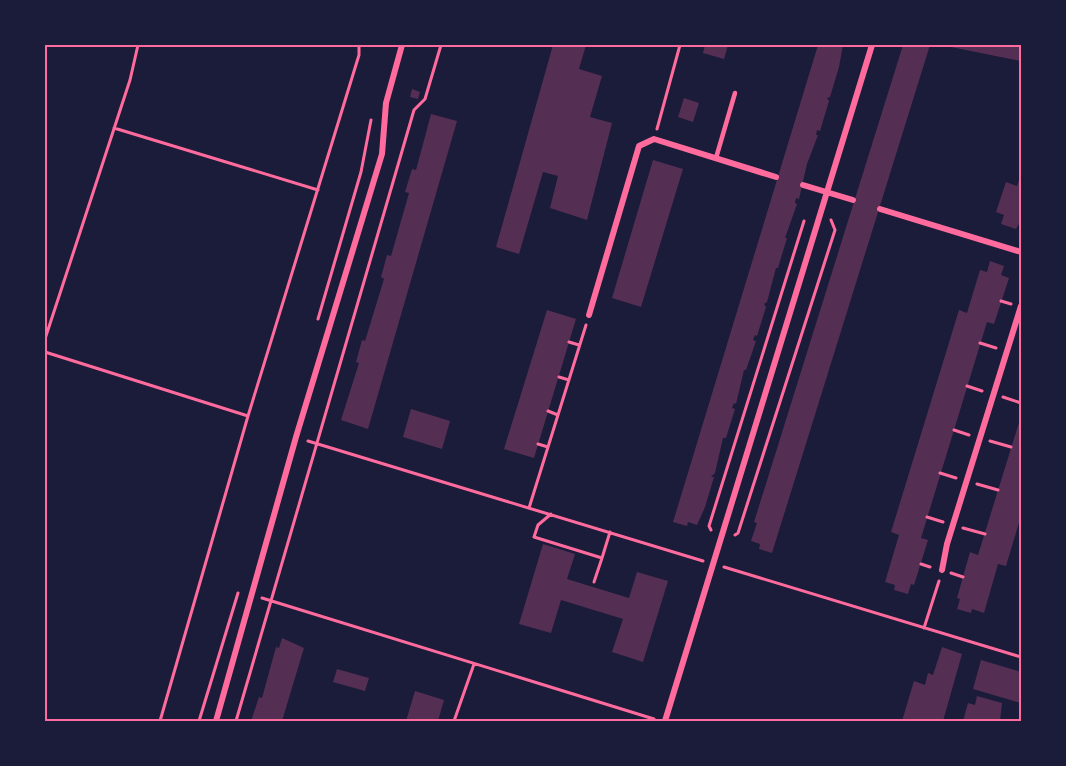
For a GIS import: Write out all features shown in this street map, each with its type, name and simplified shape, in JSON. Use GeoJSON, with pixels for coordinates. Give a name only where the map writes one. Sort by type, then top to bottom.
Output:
{"type":"FeatureCollection","features":[{"type":"Feature","properties":{"kind":"street"},"geometry":{"type":"LineString","coordinates":[[216,721],[296,437],[382,154],[386,103],[402,45]]}},
{"type":"Feature","properties":{"kind":"street"},"geometry":{"type":"LineString","coordinates":[[665,721],[872,45]]}},
{"type":"Feature","properties":{"kind":"street"},"geometry":{"type":"LineString","coordinates":[[589,315],[639,146],[654,139],[776,177]]}},
{"type":"Feature","properties":{"kind":"street"},"geometry":{"type":"LineString","coordinates":[[803,185],[853,200]]}},
{"type":"Feature","properties":{"kind":"street"},"geometry":{"type":"LineString","coordinates":[[880,209],[1021,252]]}},
{"type":"Feature","properties":{"kind":"street"},"geometry":{"type":"LineString","coordinates":[[942,570],[947,544],[1021,306]]}},
{"type":"Feature","properties":{"kind":"lane"},"geometry":{"type":"LineString","coordinates":[[716,158],[735,93]]}},
{"type":"Feature","properties":{"kind":"path"},"geometry":{"type":"LineString","coordinates":[[45,339],[114,128],[138,45]]}},
{"type":"Feature","properties":{"kind":"path"},"geometry":{"type":"LineString","coordinates":[[160,721],[248,416],[359,55],[359,45]]}},
{"type":"Feature","properties":{"kind":"path"},"geometry":{"type":"LineString","coordinates":[[236,721],[414,110],[425,99],[441,45]]}},
{"type":"Feature","properties":{"kind":"path"},"geometry":{"type":"LineString","coordinates":[[654,139],[680,45]]}},
{"type":"Feature","properties":{"kind":"path"},"geometry":{"type":"LineString","coordinates":[[114,128],[318,190]]}},
{"type":"Feature","properties":{"kind":"path"},"geometry":{"type":"LineString","coordinates":[[529,508],[589,315]]}},
{"type":"Feature","properties":{"kind":"path"},"geometry":{"type":"LineString","coordinates":[[570,342],[580,345]]}},
{"type":"Feature","properties":{"kind":"path"},"geometry":{"type":"LineString","coordinates":[[45,352],[248,416]]}},
{"type":"Feature","properties":{"kind":"path"},"geometry":{"type":"LineString","coordinates":[[559,377],[569,380]]}},
{"type":"Feature","properties":{"kind":"path"},"geometry":{"type":"LineString","coordinates":[[548,411],[558,415]]}},
{"type":"Feature","properties":{"kind":"path"},"geometry":{"type":"LineString","coordinates":[[318,444],[704,561]]}},
{"type":"Feature","properties":{"kind":"path"},"geometry":{"type":"LineString","coordinates":[[538,444],[548,447]]}},
{"type":"Feature","properties":{"kind":"path"},"geometry":{"type":"LineString","coordinates":[[551,514],[538,525],[534,537],[602,558]]}},
{"type":"Feature","properties":{"kind":"path"},"geometry":{"type":"LineString","coordinates":[[594,582],[610,532]]}},
{"type":"Feature","properties":{"kind":"path"},"geometry":{"type":"LineString","coordinates":[[723,566],[1021,657]]}},
{"type":"Feature","properties":{"kind":"path"},"geometry":{"type":"LineString","coordinates":[[924,628],[942,570]]}},
{"type":"Feature","properties":{"kind":"path"},"geometry":{"type":"LineString","coordinates":[[271,601],[658,721]]}},
{"type":"Feature","properties":{"kind":"path"},"geometry":{"type":"LineString","coordinates":[[454,721],[474,664]]}},
{"type":"Feature","properties":{"kind":"building"},"geometry":{"type":"Polygon","coordinates":[[[553,45],[586,45],[579,69],[602,76],[590,117],[612,123],[587,220],[550,208],[558,176],[543,172],[519,254],[496,247],[553,45]]]}},
{"type":"Feature","properties":{"kind":"building"},"geometry":{"type":"Polygon","coordinates":[[[705,45],[728,45],[724,59],[703,53],[705,45]]]}},
{"type":"Feature","properties":{"kind":"building"},"geometry":{"type":"Polygon","coordinates":[[[818,45],[843,45],[839,67],[830,97],[827,98],[829,101],[820,131],[817,130],[816,135],[818,135],[807,164],[799,199],[796,198],[795,203],[797,204],[785,238],[787,238],[778,268],[776,268],[767,302],[764,304],[766,307],[757,336],[755,335],[753,340],[756,341],[746,370],[744,370],[736,404],[734,403],[732,408],[735,409],[726,438],[723,438],[715,473],[711,477],[714,477],[705,507],[697,525],[688,522],[687,526],[673,522],[818,45]]]}},
{"type":"Feature","properties":{"kind":"building"},"geometry":{"type":"Polygon","coordinates":[[[903,45],[930,45],[772,553],[759,549],[760,544],[751,541],[757,523],[754,522],[903,45]]]}},
{"type":"Feature","properties":{"kind":"building"},"geometry":{"type":"Polygon","coordinates":[[[1021,45],[1021,61],[946,46],[1021,45]]]}},
{"type":"Feature","properties":{"kind":"building"},"geometry":{"type":"Polygon","coordinates":[[[412,89],[420,92],[418,99],[410,97],[412,89]]]}},
{"type":"Feature","properties":{"kind":"building"},"geometry":{"type":"Polygon","coordinates":[[[684,98],[699,103],[693,122],[678,117],[684,98]]]}},
{"type":"Feature","properties":{"kind":"building"},"geometry":{"type":"Polygon","coordinates":[[[431,114],[457,121],[368,429],[341,420],[359,363],[356,362],[362,340],[365,341],[384,279],[381,277],[387,255],[391,256],[409,193],[405,192],[412,169],[416,170],[431,114]]]}},
{"type":"Feature","properties":{"kind":"building"},"geometry":{"type":"Polygon","coordinates":[[[653,160],[683,169],[641,307],[612,298],[653,160]]]}},
{"type":"Feature","properties":{"kind":"building"},"geometry":{"type":"Polygon","coordinates":[[[1021,174],[1021,220],[1016,229],[1001,224],[1004,215],[996,212],[1006,182],[1017,186],[1021,174]]]}},
{"type":"Feature","properties":{"kind":"building"},"geometry":{"type":"Polygon","coordinates":[[[990,261],[1004,266],[1001,275],[1009,278],[994,324],[987,322],[921,538],[928,540],[914,585],[911,584],[908,594],[894,590],[895,585],[885,582],[899,535],[891,532],[959,310],[967,313],[980,270],[987,272],[990,261]]]}},
{"type":"Feature","properties":{"kind":"building"},"geometry":{"type":"Polygon","coordinates":[[[547,310],[576,319],[534,458],[504,449],[547,310]]]}},
{"type":"Feature","properties":{"kind":"building"},"geometry":{"type":"Polygon","coordinates":[[[411,409],[450,421],[442,449],[403,437],[411,409]]]}},
{"type":"Feature","properties":{"kind":"building"},"geometry":{"type":"Polygon","coordinates":[[[1021,416],[1021,516],[1006,566],[998,564],[984,613],[972,609],[971,613],[957,609],[960,599],[957,598],[970,552],[978,555],[1021,416]]]}},
{"type":"Feature","properties":{"kind":"building"},"geometry":{"type":"Polygon","coordinates":[[[543,544],[575,554],[567,579],[629,598],[637,572],[668,581],[643,662],[612,652],[623,619],[561,600],[551,633],[519,624],[543,544]]]}},
{"type":"Feature","properties":{"kind":"building"},"geometry":{"type":"Polygon","coordinates":[[[282,638],[304,648],[282,721],[251,721],[259,697],[262,698],[276,647],[279,648],[282,638]]]}},
{"type":"Feature","properties":{"kind":"building"},"geometry":{"type":"Polygon","coordinates":[[[942,647],[962,654],[943,721],[902,721],[914,681],[925,685],[928,673],[933,675],[942,647]]]}},
{"type":"Feature","properties":{"kind":"building"},"geometry":{"type":"Polygon","coordinates":[[[981,660],[1021,672],[1021,703],[973,689],[981,660]]]}},
{"type":"Feature","properties":{"kind":"building"},"geometry":{"type":"Polygon","coordinates":[[[337,669],[369,678],[365,691],[333,682],[337,669]]]}},
{"type":"Feature","properties":{"kind":"building"},"geometry":{"type":"Polygon","coordinates":[[[415,691],[444,700],[438,721],[406,721],[415,691]]]}},
{"type":"Feature","properties":{"kind":"building"},"geometry":{"type":"Polygon","coordinates":[[[977,696],[1002,703],[1000,721],[963,721],[968,703],[975,705],[977,696]]]}}]}
